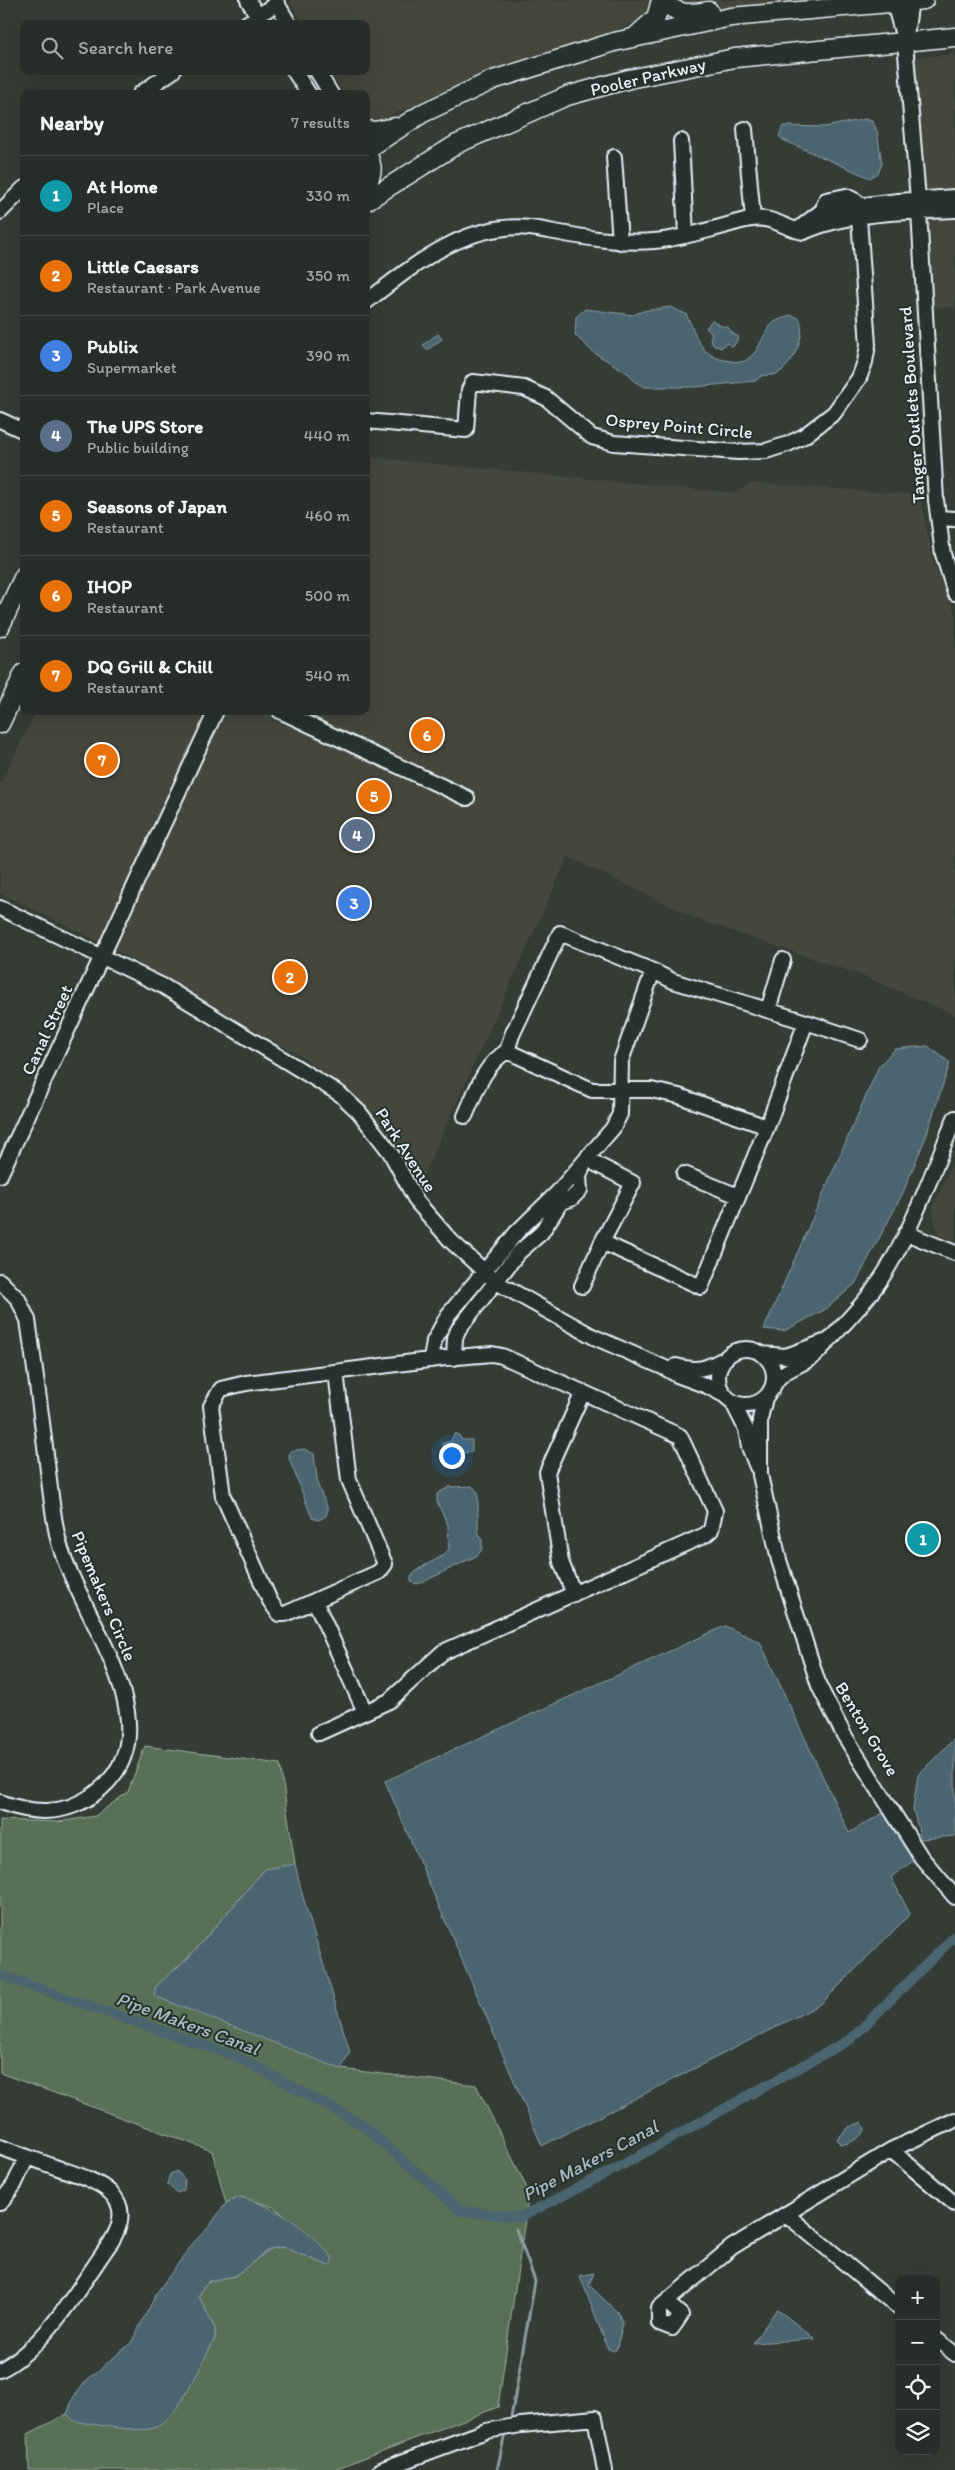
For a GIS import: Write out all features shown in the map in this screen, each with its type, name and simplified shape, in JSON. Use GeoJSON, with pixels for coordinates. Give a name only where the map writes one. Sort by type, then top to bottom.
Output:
{"type":"FeatureCollection","features":[{"type":"Feature","properties":{"kind":"main road"},"geometry":{"type":"LineString","coordinates":[[634,38],[656,18],[662,0],[675,12],[686,14],[776,4],[814,8]]}},
{"type":"Feature","properties":{"kind":"main road"},"geometry":{"type":"LineString","coordinates":[[370,148],[439,104],[493,80],[634,38],[732,17],[854,3],[906,0]]}},
{"type":"Feature","properties":{"kind":"main road","name":"Pooler Parkway"},"geometry":{"type":"LineString","coordinates":[[370,198],[457,144],[567,96],[629,79],[735,58],[955,37]]}},
{"type":"Feature","properties":{"kind":"main road"},"geometry":{"type":"LineString","coordinates":[[370,131],[375,132],[406,124]]}},
{"type":"Feature","properties":{"kind":"main road"},"geometry":{"type":"LineString","coordinates":[[370,158],[373,164],[370,179]]}},
{"type":"Feature","properties":{"kind":"main road"},"geometry":{"type":"LineString","coordinates":[[0,627],[20,584]]}},
{"type":"Feature","properties":{"kind":"main road"},"geometry":{"type":"LineString","coordinates":[[0,724],[20,682]]}},
{"type":"Feature","properties":{"kind":"street"},"geometry":{"type":"LineString","coordinates":[[248,0],[261,20],[276,2],[287,20]]}},
{"type":"Feature","properties":{"kind":"street"},"geometry":{"type":"LineString","coordinates":[[905,42],[906,0]]}},
{"type":"Feature","properties":{"kind":"street","name":"Tanger Outlets Boulevard"},"geometry":{"type":"LineString","coordinates":[[905,42],[919,206],[934,469],[943,554],[955,593]]}},
{"type":"Feature","properties":{"kind":"street"},"geometry":{"type":"LineString","coordinates":[[146,90],[167,75]]}},
{"type":"Feature","properties":{"kind":"street"},"geometry":{"type":"LineString","coordinates":[[297,75],[306,90]]}},
{"type":"Feature","properties":{"kind":"street"},"geometry":{"type":"LineString","coordinates":[[319,75],[329,90]]}},
{"type":"Feature","properties":{"kind":"street"},"geometry":{"type":"LineString","coordinates":[[745,129],[752,219]]}},
{"type":"Feature","properties":{"kind":"street"},"geometry":{"type":"LineString","coordinates":[[681,141],[686,235]]}},
{"type":"Feature","properties":{"kind":"street"},"geometry":{"type":"LineString","coordinates":[[614,156],[620,242]]}},
{"type":"Feature","properties":{"kind":"street"},"geometry":{"type":"LineString","coordinates":[[0,212],[20,192]]}},
{"type":"Feature","properties":{"kind":"street"},"geometry":{"type":"LineString","coordinates":[[824,216],[826,200],[839,196],[852,197],[858,212]]}},
{"type":"Feature","properties":{"kind":"street"},"geometry":{"type":"LineString","coordinates":[[370,299],[444,246],[472,233],[502,228],[536,229],[584,238],[620,242],[655,241],[752,219],[782,223],[797,231],[804,232],[824,216],[919,206],[955,197]]}},
{"type":"Feature","properties":{"kind":"street"},"geometry":{"type":"LineString","coordinates":[[919,206],[955,210]]}},
{"type":"Feature","properties":{"kind":"street","name":"Osprey Point Circle"},"geometry":{"type":"LineString","coordinates":[[370,421],[466,430],[470,390],[473,382],[483,382],[524,388],[546,398],[592,437],[614,443],[738,452],[766,451],[788,444],[811,431],[834,413],[859,378],[865,362],[868,345],[858,212]]}},
{"type":"Feature","properties":{"kind":"street"},"geometry":{"type":"LineString","coordinates":[[0,420],[20,429]]}},
{"type":"Feature","properties":{"kind":"street"},"geometry":{"type":"LineString","coordinates":[[939,518],[955,519]]}},
{"type":"Feature","properties":{"kind":"street","name":"Canal Street"},"geometry":{"type":"LineString","coordinates":[[0,1175],[214,715]]}},
{"type":"Feature","properties":{"kind":"street"},"geometry":{"type":"LineString","coordinates":[[289,715],[467,798]]}},
{"type":"Feature","properties":{"kind":"street","name":"Park Avenue"},"geometry":{"type":"LineString","coordinates":[[0,908],[163,986],[340,1094],[359,1112],[390,1152],[418,1202],[451,1241],[483,1272],[496,1282],[594,1337],[677,1375],[708,1386],[729,1399]]}},
{"type":"Feature","properties":{"kind":"street"},"geometry":{"type":"LineString","coordinates":[[465,1116],[484,1075],[495,1059],[507,1051],[512,1035],[560,933],[673,981],[860,1040]]}},
{"type":"Feature","properties":{"kind":"street"},"geometry":{"type":"LineString","coordinates":[[768,1010],[783,960]]}},
{"type":"Feature","properties":{"kind":"street"},"geometry":{"type":"LineString","coordinates":[[431,1360],[434,1341],[439,1328],[516,1232],[557,1193],[613,1128],[620,1114],[621,1061],[653,971]]}},
{"type":"Feature","properties":{"kind":"street"},"geometry":{"type":"LineString","coordinates":[[602,1242],[701,1286],[767,1127],[806,1022]]}},
{"type":"Feature","properties":{"kind":"street"},"geometry":{"type":"LineString","coordinates":[[507,1051],[592,1090],[651,1090],[679,1096],[767,1127]]}},
{"type":"Feature","properties":{"kind":"street"},"geometry":{"type":"LineString","coordinates":[[769,1393],[774,1378],[773,1368],[767,1358],[761,1354],[747,1349],[736,1351],[727,1357],[721,1366],[718,1376],[720,1387],[729,1399],[745,1405],[756,1404],[769,1393],[777,1378],[817,1352],[876,1286],[886,1272],[906,1233],[955,1118]]}},
{"type":"Feature","properties":{"kind":"street"},"geometry":{"type":"LineString","coordinates":[[454,1358],[455,1338],[458,1330],[518,1253],[541,1233],[561,1202],[571,1199],[580,1190],[579,1176],[584,1168],[586,1158]]}},
{"type":"Feature","properties":{"kind":"street"},"geometry":{"type":"LineString","coordinates":[[582,1286],[602,1242],[633,1183],[586,1158]]}},
{"type":"Feature","properties":{"kind":"street"},"geometry":{"type":"LineString","coordinates":[[684,1174],[738,1196]]}},
{"type":"Feature","properties":{"kind":"street"},"geometry":{"type":"LineString","coordinates":[[906,1233],[955,1253]]}},
{"type":"Feature","properties":{"kind":"street","name":"Pipemakers Circle"},"geometry":{"type":"LineString","coordinates":[[0,1281],[18,1299],[28,1320],[57,1535],[70,1573],[123,1691],[129,1718],[128,1742],[119,1766],[111,1778],[88,1798],[72,1808],[54,1812],[19,1809],[0,1802]]}},
{"type":"Feature","properties":{"kind":"street"},"geometry":{"type":"LineString","coordinates":[[761,1354],[786,1356],[825,1342]]}},
{"type":"Feature","properties":{"kind":"street"},"geometry":{"type":"LineString","coordinates":[[319,1732],[389,1701],[443,1652],[705,1535],[711,1530],[715,1511],[680,1436],[502,1356],[492,1354],[431,1360],[230,1385],[221,1389],[211,1406],[223,1496],[270,1602],[279,1614],[285,1614],[379,1572],[386,1564],[349,1480],[336,1372]]}},
{"type":"Feature","properties":{"kind":"street","name":"Park Avenue"},"geometry":{"type":"LineString","coordinates":[[665,1368],[676,1366],[694,1371],[711,1366],[727,1357]]}},
{"type":"Feature","properties":{"kind":"street"},"geometry":{"type":"LineString","coordinates":[[574,1594],[561,1562],[547,1472],[583,1392]]}},
{"type":"Feature","properties":{"kind":"street","name":"Benton Grove"},"geometry":{"type":"LineString","coordinates":[[760,1475],[760,1419],[769,1393]]}},
{"type":"Feature","properties":{"kind":"street","name":"Benton Grove"},"geometry":{"type":"LineString","coordinates":[[729,1399],[746,1429],[749,1447],[760,1475],[779,1560],[819,1686],[844,1735],[920,1857],[955,1897]]}},
{"type":"Feature","properties":{"kind":"street"},"geometry":{"type":"LineString","coordinates":[[315,1601],[365,1712]]}},
{"type":"Feature","properties":{"kind":"street"},"geometry":{"type":"LineString","coordinates":[[666,2302],[732,2247],[891,2150],[955,2120]]}},
{"type":"Feature","properties":{"kind":"street"},"geometry":{"type":"LineString","coordinates":[[0,2147],[96,2181],[107,2188],[119,2208],[119,2225],[111,2242],[40,2340],[22,2358],[0,2370]]}},
{"type":"Feature","properties":{"kind":"street"},"geometry":{"type":"LineString","coordinates":[[891,2150],[955,2204]]}},
{"type":"Feature","properties":{"kind":"street"},"geometry":{"type":"LineString","coordinates":[[0,2203],[14,2185],[27,2157]]}},
{"type":"Feature","properties":{"kind":"street"},"geometry":{"type":"LineString","coordinates":[[787,2215],[895,2305]]}},
{"type":"Feature","properties":{"kind":"street"},"geometry":{"type":"LineString","coordinates":[[940,2342],[955,2354]]}},
{"type":"Feature","properties":{"kind":"street"},"geometry":{"type":"LineString","coordinates":[[380,2470],[487,2431],[529,2424],[595,2418],[605,2470]]}},
{"type":"Feature","properties":{"kind":"shaded area"},"geometry":{"type":"Polygon","coordinates":[[[289,0],[806,0],[634,23],[370,122],[370,90],[341,90],[332,75],[370,75],[370,20],[301,20],[289,0]]]}},
{"type":"Feature","properties":{"kind":"shaded area"},"geometry":{"type":"Polygon","coordinates":[[[955,54],[955,307],[931,308],[910,58],[955,54]]]}},
{"type":"Feature","properties":{"kind":"shaded area"},"geometry":{"type":"Polygon","coordinates":[[[370,457],[735,493],[751,483],[920,495],[934,565],[955,612],[955,1015],[858,974],[700,920],[568,857],[423,1176],[346,1089],[307,1060],[112,948],[0,893],[0,785],[34,715],[370,715],[370,457]]]}},
{"type":"Feature","properties":{"kind":"shaded area"},"geometry":{"type":"Polygon","coordinates":[[[955,1158],[955,1245],[939,1239],[932,1209],[955,1158]]]}},
{"type":"Feature","properties":{"kind":"green space"},"geometry":{"type":"Polygon","coordinates":[[[145,1746],[280,1764],[295,1864],[265,1869],[189,1957],[156,1986],[341,2069],[476,2085],[529,2192],[498,2407],[332,2470],[29,2470],[28,2434],[67,2414],[75,2421],[138,2429],[193,2380],[215,2338],[215,2329],[199,2296],[203,2287],[209,2281],[235,2276],[270,2249],[283,2247],[329,2266],[332,2257],[274,2207],[240,2197],[226,2203],[212,2151],[0,2073],[0,1820],[58,1822],[95,1816],[128,1792],[145,1746]]]}},
{"type":"Feature","properties":{"kind":"water"},"geometry":{"type":"Polygon","coordinates":[[[866,119],[873,122],[877,131],[882,164],[878,173],[870,178],[783,140],[779,136],[783,126],[824,127],[866,119]]]}},
{"type":"Feature","properties":{"kind":"water"},"geometry":{"type":"Polygon","coordinates":[[[670,307],[686,314],[701,345],[712,356],[720,359],[738,362],[747,360],[756,350],[773,323],[790,315],[799,318],[801,324],[798,347],[790,362],[778,374],[761,376],[755,381],[694,387],[644,387],[634,381],[629,374],[593,352],[575,335],[576,317],[585,309],[633,315],[643,311],[670,307]]]}},
{"type":"Feature","properties":{"kind":"water"},"geometry":{"type":"Polygon","coordinates":[[[712,320],[721,326],[728,327],[732,333],[739,337],[733,347],[727,343],[721,348],[713,345],[710,338],[712,333],[706,328],[712,320]]]}},
{"type":"Feature","properties":{"kind":"water"},"geometry":{"type":"Polygon","coordinates":[[[438,334],[442,339],[427,350],[423,345],[438,334]]]}},
{"type":"Feature","properties":{"kind":"water"},"geometry":{"type":"Polygon","coordinates":[[[928,1046],[950,1063],[925,1139],[902,1195],[855,1284],[826,1309],[784,1331],[764,1329],[879,1066],[895,1049],[928,1046]]]}},
{"type":"Feature","properties":{"kind":"water"},"geometry":{"type":"Polygon","coordinates":[[[454,1434],[458,1434],[462,1440],[472,1440],[472,1452],[462,1453],[456,1457],[454,1454],[444,1453],[443,1443],[451,1441],[454,1434]]]}},
{"type":"Feature","properties":{"kind":"water"},"geometry":{"type":"Polygon","coordinates":[[[304,1449],[314,1454],[318,1486],[328,1509],[326,1516],[319,1520],[312,1518],[289,1458],[290,1451],[304,1449]]]}},
{"type":"Feature","properties":{"kind":"water"},"geometry":{"type":"Polygon","coordinates":[[[472,1486],[478,1492],[478,1531],[482,1540],[482,1549],[478,1555],[423,1582],[417,1584],[411,1582],[411,1577],[419,1569],[440,1557],[449,1549],[448,1525],[437,1502],[437,1494],[449,1487],[472,1486]]]}},
{"type":"Feature","properties":{"kind":"water"},"geometry":{"type":"Polygon","coordinates":[[[725,1626],[760,1642],[849,1833],[886,1811],[913,1861],[891,1877],[910,1914],[821,2004],[542,2146],[385,1781],[725,1626]]]}},
{"type":"Feature","properties":{"kind":"water"},"geometry":{"type":"Polygon","coordinates":[[[955,1738],[955,1836],[921,1839],[913,1809],[918,1775],[955,1738]]]}},
{"type":"Feature","properties":{"kind":"water"},"geometry":{"type":"Polygon","coordinates":[[[295,1864],[303,1897],[350,2052],[341,2069],[154,1996],[156,1986],[189,1957],[265,1869],[295,1864]]]}},
{"type":"Feature","properties":{"kind":"water"},"geometry":{"type":"Polygon","coordinates":[[[862,2122],[865,2130],[860,2136],[851,2142],[840,2144],[837,2139],[849,2127],[862,2122]]]}},
{"type":"Feature","properties":{"kind":"water"},"geometry":{"type":"Polygon","coordinates":[[[177,2171],[185,2180],[184,2190],[177,2193],[167,2184],[170,2174],[177,2171]]]}},
{"type":"Feature","properties":{"kind":"water"},"geometry":{"type":"Polygon","coordinates":[[[240,2197],[267,2207],[301,2227],[332,2257],[332,2263],[329,2266],[283,2247],[270,2249],[235,2276],[209,2281],[203,2287],[199,2296],[215,2329],[215,2338],[189,2388],[172,2414],[163,2423],[154,2428],[147,2429],[115,2428],[74,2421],[67,2414],[73,2398],[87,2380],[131,2343],[158,2291],[194,2242],[209,2227],[226,2203],[240,2197]]]}},
{"type":"Feature","properties":{"kind":"water"},"geometry":{"type":"Polygon","coordinates":[[[594,2273],[589,2285],[618,2313],[623,2323],[616,2350],[608,2349],[580,2276],[594,2273]]]}},
{"type":"Feature","properties":{"kind":"water"},"geometry":{"type":"Polygon","coordinates":[[[777,2309],[815,2339],[753,2343],[777,2309]]]}},
{"type":"Feature","properties":{"kind":"waterway","name":"Pipe Makers Canal"},"geometry":{"type":"LineString","coordinates":[[0,1975],[240,2058],[363,2125],[461,2211],[521,2217],[617,2168],[851,2039],[955,1936]]}},
{"type":"Feature","properties":{"kind":"waterway"},"geometry":{"type":"LineString","coordinates":[[511,2418],[535,2281],[516,2229]]}},
{"type":"Feature","properties":{"kind":"waterway"},"geometry":{"type":"LineString","coordinates":[[497,2470],[504,2438]]}},
{"type":"Feature","properties":{"kind":"place","name":"IHOP"},"geometry":{"type":"Point","coordinates":[427,735]}},
{"type":"Feature","properties":{"kind":"place","name":"DQ Grill & Chill"},"geometry":{"type":"Point","coordinates":[102,760]}},
{"type":"Feature","properties":{"kind":"place","name":"Seasons of Japan"},"geometry":{"type":"Point","coordinates":[374,796]}},
{"type":"Feature","properties":{"kind":"place","name":"The UPS Store"},"geometry":{"type":"Point","coordinates":[357,835]}},
{"type":"Feature","properties":{"kind":"place","name":"Publix"},"geometry":{"type":"Point","coordinates":[354,903]}},
{"type":"Feature","properties":{"kind":"place","name":"Little Caesars"},"geometry":{"type":"Point","coordinates":[290,977]}},
{"type":"Feature","properties":{"kind":"place","name":"At Home"},"geometry":{"type":"Point","coordinates":[923,1539]}}]}
